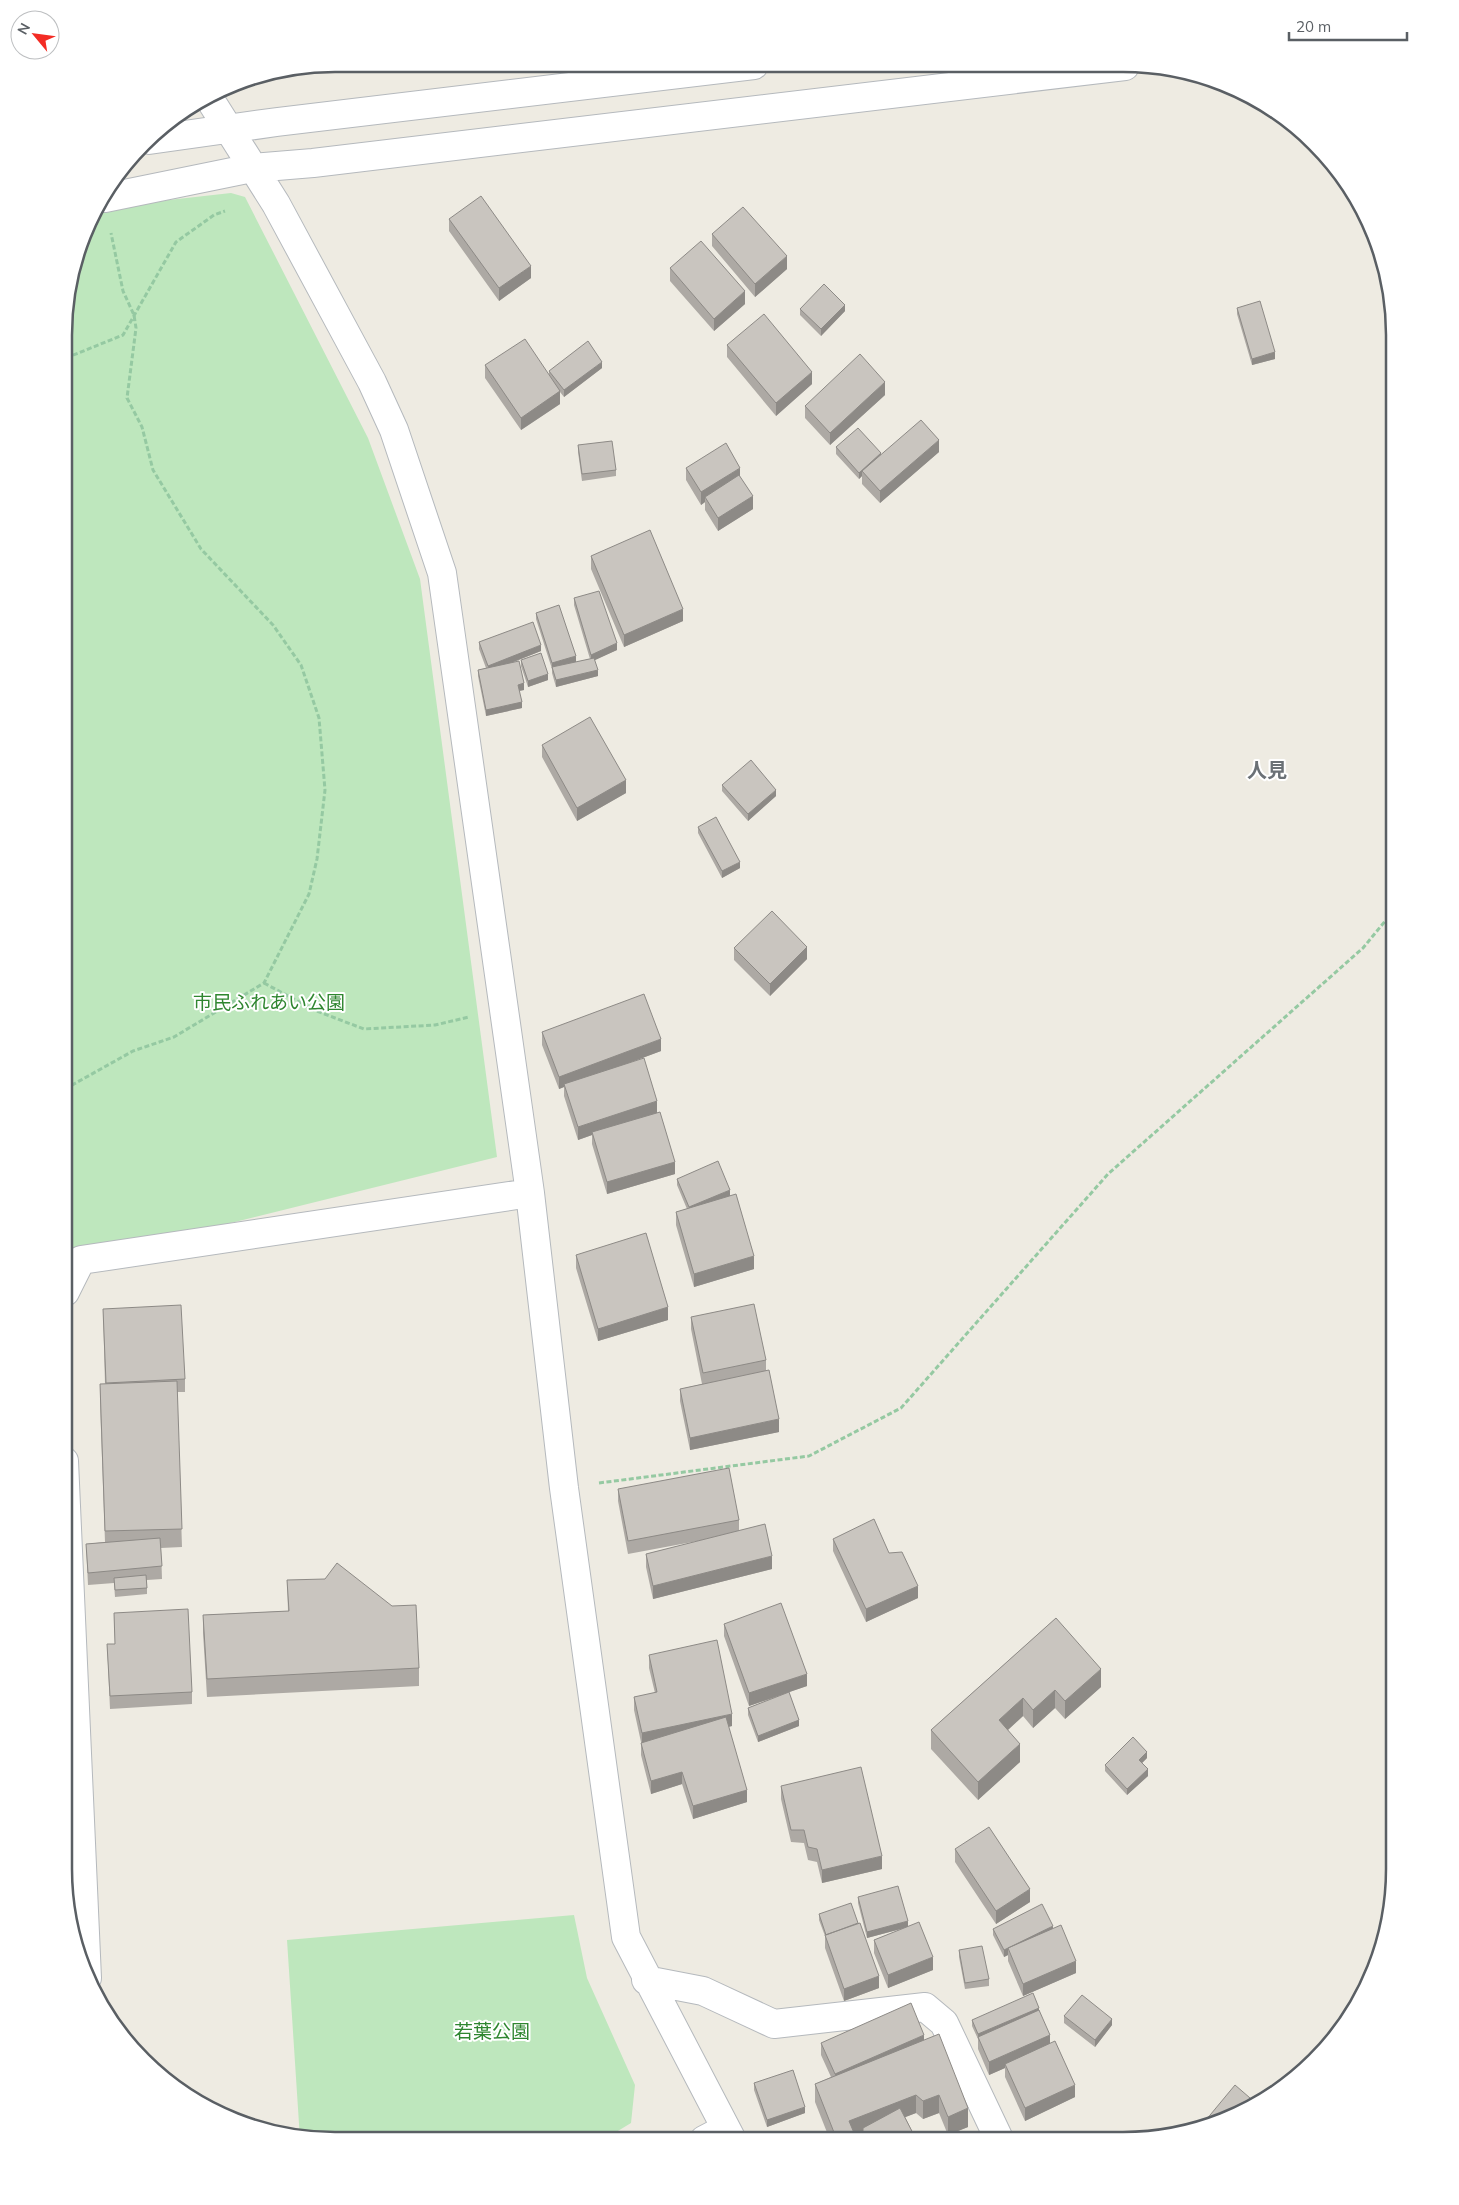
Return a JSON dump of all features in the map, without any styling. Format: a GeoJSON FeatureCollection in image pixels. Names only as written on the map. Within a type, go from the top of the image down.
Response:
{"type":"FeatureCollection","features":[{"type":"Feature","properties":{"kind":"street"},"geometry":{"type":"LineString","coordinates":[[162,138],[277,122],[695,72]]}},
{"type":"Feature","properties":{"kind":"street"},"geometry":{"type":"LineString","coordinates":[[113,196],[252,168],[323,162],[1075,72]]}},
{"type":"Feature","properties":{"kind":"street"},"geometry":{"type":"LineString","coordinates":[[212,104],[276,204],[372,382],[394,430],[442,573],[530,1193],[564,1488],[626,1938],[719,2132]]}},
{"type":"Feature","properties":{"kind":"street"},"geometry":{"type":"LineString","coordinates":[[72,1278],[81,1260],[530,1193]]}},
{"type":"Feature","properties":{"kind":"street"},"geometry":{"type":"LineString","coordinates":[[72,1641],[86,1954]]}},
{"type":"Feature","properties":{"kind":"street"},"geometry":{"type":"LineString","coordinates":[[646,1980],[703,1991],[774,2024],[925,2007],[944,2023],[996,2132]]}},
{"type":"Feature","properties":{"kind":"path"},"geometry":{"type":"LineString","coordinates":[[72,356],[123,335],[176,242],[214,215],[229,209]]}},
{"type":"Feature","properties":{"kind":"path"},"geometry":{"type":"LineString","coordinates":[[72,1085],[133,1051],[174,1037],[264,983],[309,894],[325,790],[319,718],[301,665],[273,625],[201,549],[152,470],[142,427],[127,398],[136,328],[134,315],[123,291],[110,227]]}},
{"type":"Feature","properties":{"kind":"path"},"geometry":{"type":"LineString","coordinates":[[564,1488],[809,1456],[901,1408],[1108,1174],[1363,948],[1386,920]]}},
{"type":"Feature","properties":{"kind":"path"},"geometry":{"type":"LineString","coordinates":[[264,983],[314,1010],[364,1029],[435,1025],[504,1006]]}},
{"type":"Feature","properties":{"kind":"green space","name":"市民ふれあい公園"},"geometry":{"type":"Polygon","coordinates":[[[231,193],[245,197],[368,438],[420,579],[497,1157],[72,1262],[72,335],[81,267],[86,251],[106,207],[231,193]]]}},
{"type":"Feature","properties":{"kind":"green space","name":"若葉公園"},"geometry":{"type":"Polygon","coordinates":[[[574,1915],[587,1978],[635,2085],[631,2123],[616,2132],[318,2132],[299,2130],[287,1940],[574,1915]]]}},
{"type":"Feature","properties":{"kind":"building"},"geometry":{"type":"Polygon","coordinates":[[[481,196],[531,266],[499,288],[449,219],[481,196]]]}},
{"type":"Feature","properties":{"kind":"building"},"geometry":{"type":"Polygon","coordinates":[[[743,207],[787,256],[755,284],[712,234],[743,207]]]}},
{"type":"Feature","properties":{"kind":"building"},"geometry":{"type":"Polygon","coordinates":[[[701,241],[745,291],[714,319],[670,268],[701,241]]]}},
{"type":"Feature","properties":{"kind":"building"},"geometry":{"type":"Polygon","coordinates":[[[824,284],[845,305],[821,329],[800,309],[824,284]]]}},
{"type":"Feature","properties":{"kind":"building"},"geometry":{"type":"Polygon","coordinates":[[[1260,301],[1275,352],[1252,359],[1237,308],[1260,301]]]}},
{"type":"Feature","properties":{"kind":"building"},"geometry":{"type":"Polygon","coordinates":[[[764,314],[812,372],[776,403],[727,345],[764,314]]]}},
{"type":"Feature","properties":{"kind":"building"},"geometry":{"type":"Polygon","coordinates":[[[525,339],[560,391],[521,418],[485,365],[525,339]]]}},
{"type":"Feature","properties":{"kind":"building"},"geometry":{"type":"Polygon","coordinates":[[[588,341],[602,362],[564,390],[549,371],[588,341]]]}},
{"type":"Feature","properties":{"kind":"building"},"geometry":{"type":"Polygon","coordinates":[[[860,354],[885,382],[830,433],[805,406],[860,354]]]}},
{"type":"Feature","properties":{"kind":"building"},"geometry":{"type":"Polygon","coordinates":[[[921,420],[939,440],[880,491],[862,471],[921,420]]]}},
{"type":"Feature","properties":{"kind":"building"},"geometry":{"type":"Polygon","coordinates":[[[858,428],[881,453],[859,473],[836,447],[858,428]]]}},
{"type":"Feature","properties":{"kind":"building"},"geometry":{"type":"Polygon","coordinates":[[[612,441],[616,470],[582,474],[578,445],[612,441]]]}},
{"type":"Feature","properties":{"kind":"building"},"geometry":{"type":"Polygon","coordinates":[[[726,443],[740,468],[701,492],[686,468],[726,443]]]}},
{"type":"Feature","properties":{"kind":"building"},"geometry":{"type":"Polygon","coordinates":[[[739,475],[753,496],[718,518],[705,497],[739,475]]]}},
{"type":"Feature","properties":{"kind":"building"},"geometry":{"type":"Polygon","coordinates":[[[650,530],[683,609],[624,635],[591,556],[650,530]]]}},
{"type":"Feature","properties":{"kind":"building"},"geometry":{"type":"Polygon","coordinates":[[[599,591],[617,643],[591,655],[574,598],[599,591]]]}},
{"type":"Feature","properties":{"kind":"building"},"geometry":{"type":"Polygon","coordinates":[[[559,605],[576,656],[552,663],[536,613],[559,605]]]}},
{"type":"Feature","properties":{"kind":"building"},"geometry":{"type":"Polygon","coordinates":[[[533,622],[541,645],[488,666],[479,642],[533,622]]]}},
{"type":"Feature","properties":{"kind":"building"},"geometry":{"type":"Polygon","coordinates":[[[541,653],[548,674],[528,681],[521,660],[541,653]]]}},
{"type":"Feature","properties":{"kind":"building"},"geometry":{"type":"Polygon","coordinates":[[[594,658],[598,670],[556,680],[552,667],[594,658]]]}},
{"type":"Feature","properties":{"kind":"building"},"geometry":{"type":"Polygon","coordinates":[[[519,661],[524,683],[518,685],[522,702],[486,710],[478,670],[519,661]]]}},
{"type":"Feature","properties":{"kind":"building"},"geometry":{"type":"Polygon","coordinates":[[[590,717],[626,780],[577,808],[542,745],[590,717]]]}},
{"type":"Feature","properties":{"kind":"building"},"geometry":{"type":"Polygon","coordinates":[[[751,760],[776,790],[748,814],[722,785],[751,760]]]}},
{"type":"Feature","properties":{"kind":"building"},"geometry":{"type":"Polygon","coordinates":[[[716,817],[740,862],[722,871],[698,827],[716,817]]]}},
{"type":"Feature","properties":{"kind":"building"},"geometry":{"type":"Polygon","coordinates":[[[772,911],[807,947],[770,984],[734,948],[772,911]]]}},
{"type":"Feature","properties":{"kind":"building"},"geometry":{"type":"Polygon","coordinates":[[[644,994],[661,1039],[559,1077],[542,1032],[644,994]]]}},
{"type":"Feature","properties":{"kind":"building"},"geometry":{"type":"Polygon","coordinates":[[[644,1058],[657,1101],[578,1127],[564,1084],[644,1058]]]}},
{"type":"Feature","properties":{"kind":"building"},"geometry":{"type":"Polygon","coordinates":[[[660,1112],[675,1162],[607,1182],[592,1132],[660,1112]]]}},
{"type":"Feature","properties":{"kind":"building"},"geometry":{"type":"Polygon","coordinates":[[[718,1161],[730,1190],[689,1207],[677,1179],[718,1161]]]}},
{"type":"Feature","properties":{"kind":"building"},"geometry":{"type":"Polygon","coordinates":[[[736,1194],[754,1256],[694,1274],[676,1212],[736,1194]]]}},
{"type":"Feature","properties":{"kind":"building"},"geometry":{"type":"Polygon","coordinates":[[[646,1233],[668,1307],[598,1329],[576,1255],[646,1233]]]}},
{"type":"Feature","properties":{"kind":"building"},"geometry":{"type":"Polygon","coordinates":[[[754,1304],[766,1360],[703,1373],[691,1317],[754,1304]]]}},
{"type":"Feature","properties":{"kind":"building"},"geometry":{"type":"Polygon","coordinates":[[[181,1305],[185,1379],[106,1383],[103,1309],[181,1305]]]}},
{"type":"Feature","properties":{"kind":"building"},"geometry":{"type":"Polygon","coordinates":[[[769,1370],[779,1419],[690,1438],[680,1389],[769,1370]]]}},
{"type":"Feature","properties":{"kind":"building"},"geometry":{"type":"Polygon","coordinates":[[[177,1381],[182,1529],[105,1531],[100,1384],[177,1381]]]}},
{"type":"Feature","properties":{"kind":"building"},"geometry":{"type":"Polygon","coordinates":[[[729,1468],[739,1520],[628,1541],[618,1489],[729,1468]]]}},
{"type":"Feature","properties":{"kind":"building"},"geometry":{"type":"Polygon","coordinates":[[[874,1519],[889,1553],[902,1552],[918,1586],[866,1609],[833,1539],[874,1519]]]}},
{"type":"Feature","properties":{"kind":"building"},"geometry":{"type":"Polygon","coordinates":[[[765,1524],[772,1556],[653,1586],[646,1554],[765,1524]]]}},
{"type":"Feature","properties":{"kind":"building"},"geometry":{"type":"Polygon","coordinates":[[[160,1538],[162,1566],[88,1573],[86,1544],[160,1538]]]}},
{"type":"Feature","properties":{"kind":"building"},"geometry":{"type":"Polygon","coordinates":[[[337,1563],[392,1606],[416,1605],[419,1668],[207,1679],[203,1615],[289,1611],[287,1580],[325,1579],[337,1563]]]}},
{"type":"Feature","properties":{"kind":"building"},"geometry":{"type":"Polygon","coordinates":[[[146,1575],[147,1588],[115,1590],[114,1578],[146,1575]]]}},
{"type":"Feature","properties":{"kind":"building"},"geometry":{"type":"Polygon","coordinates":[[[781,1603],[807,1674],[749,1693],[724,1624],[781,1603]]]}},
{"type":"Feature","properties":{"kind":"building"},"geometry":{"type":"Polygon","coordinates":[[[188,1609],[192,1692],[110,1696],[107,1644],[115,1644],[114,1613],[188,1609]]]}},
{"type":"Feature","properties":{"kind":"building"},"geometry":{"type":"Polygon","coordinates":[[[1056,1618],[1101,1669],[1065,1701],[1055,1690],[1033,1710],[1023,1698],[999,1720],[1020,1744],[978,1782],[931,1730],[1056,1618]]]}},
{"type":"Feature","properties":{"kind":"building"},"geometry":{"type":"Polygon","coordinates":[[[717,1640],[732,1714],[642,1733],[634,1697],[657,1692],[649,1655],[717,1640]]]}},
{"type":"Feature","properties":{"kind":"building"},"geometry":{"type":"Polygon","coordinates":[[[789,1692],[799,1720],[758,1736],[748,1708],[789,1692]]]}},
{"type":"Feature","properties":{"kind":"building"},"geometry":{"type":"Polygon","coordinates":[[[726,1717],[747,1790],[693,1806],[682,1772],[651,1781],[641,1743],[726,1717]]]}},
{"type":"Feature","properties":{"kind":"building"},"geometry":{"type":"Polygon","coordinates":[[[1133,1737],[1147,1752],[1139,1760],[1148,1769],[1127,1789],[1105,1765],[1133,1737]]]}},
{"type":"Feature","properties":{"kind":"building"},"geometry":{"type":"Polygon","coordinates":[[[861,1767],[882,1856],[822,1870],[817,1849],[808,1847],[804,1830],[791,1830],[781,1786],[861,1767]]]}},
{"type":"Feature","properties":{"kind":"building"},"geometry":{"type":"Polygon","coordinates":[[[989,1827],[1030,1889],[996,1911],[955,1849],[989,1827]]]}},
{"type":"Feature","properties":{"kind":"building"},"geometry":{"type":"Polygon","coordinates":[[[898,1886],[908,1921],[867,1932],[858,1897],[898,1886]]]}},
{"type":"Feature","properties":{"kind":"building"},"geometry":{"type":"Polygon","coordinates":[[[851,1903],[858,1923],[826,1935],[819,1914],[851,1903]]]}},
{"type":"Feature","properties":{"kind":"building"},"geometry":{"type":"Polygon","coordinates":[[[1042,1904],[1053,1926],[1004,1950],[993,1929],[1042,1904]]]}},
{"type":"Feature","properties":{"kind":"building"},"geometry":{"type":"Polygon","coordinates":[[[919,1922],[933,1957],[888,1975],[874,1940],[919,1922]]]}},
{"type":"Feature","properties":{"kind":"building"},"geometry":{"type":"Polygon","coordinates":[[[860,1923],[879,1976],[844,1989],[825,1935],[860,1923]]]}},
{"type":"Feature","properties":{"kind":"building"},"geometry":{"type":"Polygon","coordinates":[[[1061,1925],[1076,1961],[1023,1984],[1008,1948],[1061,1925]]]}},
{"type":"Feature","properties":{"kind":"building"},"geometry":{"type":"Polygon","coordinates":[[[982,1946],[989,1979],[965,1983],[959,1950],[982,1946]]]}},
{"type":"Feature","properties":{"kind":"building"},"geometry":{"type":"Polygon","coordinates":[[[1033,1993],[1039,2008],[978,2034],[972,2020],[1033,1993]]]}},
{"type":"Feature","properties":{"kind":"building"},"geometry":{"type":"Polygon","coordinates":[[[1082,1995],[1112,2019],[1095,2040],[1064,2016],[1082,1995]]]}},
{"type":"Feature","properties":{"kind":"building"},"geometry":{"type":"Polygon","coordinates":[[[911,2003],[924,2035],[835,2074],[821,2043],[911,2003]]]}},
{"type":"Feature","properties":{"kind":"building"},"geometry":{"type":"Polygon","coordinates":[[[1039,2010],[1050,2035],[989,2062],[978,2037],[1039,2010]]]}},
{"type":"Feature","properties":{"kind":"building"},"geometry":{"type":"Polygon","coordinates":[[[939,2034],[968,2108],[948,2117],[939,2095],[923,2101],[916,2095],[849,2121],[854,2132],[834,2132],[815,2084],[939,2034]]]}},
{"type":"Feature","properties":{"kind":"building"},"geometry":{"type":"Polygon","coordinates":[[[1055,2041],[1075,2085],[1025,2108],[1005,2064],[1055,2041]]]}},
{"type":"Feature","properties":{"kind":"building"},"geometry":{"type":"Polygon","coordinates":[[[793,2070],[805,2107],[767,2120],[754,2083],[793,2070]]]}},
{"type":"Feature","properties":{"kind":"building"},"geometry":{"type":"Polygon","coordinates":[[[1235,2085],[1251,2099],[1240,2105],[1206,2120],[1235,2085]]]}},
{"type":"Feature","properties":{"kind":"building"},"geometry":{"type":"Polygon","coordinates":[[[900,2108],[912,2132],[863,2132],[863,2128],[900,2108]]]}},
{"type":"Feature","properties":{"kind":"district","name":"人見"},"geometry":{"type":"Point","coordinates":[1267,770]}}]}
